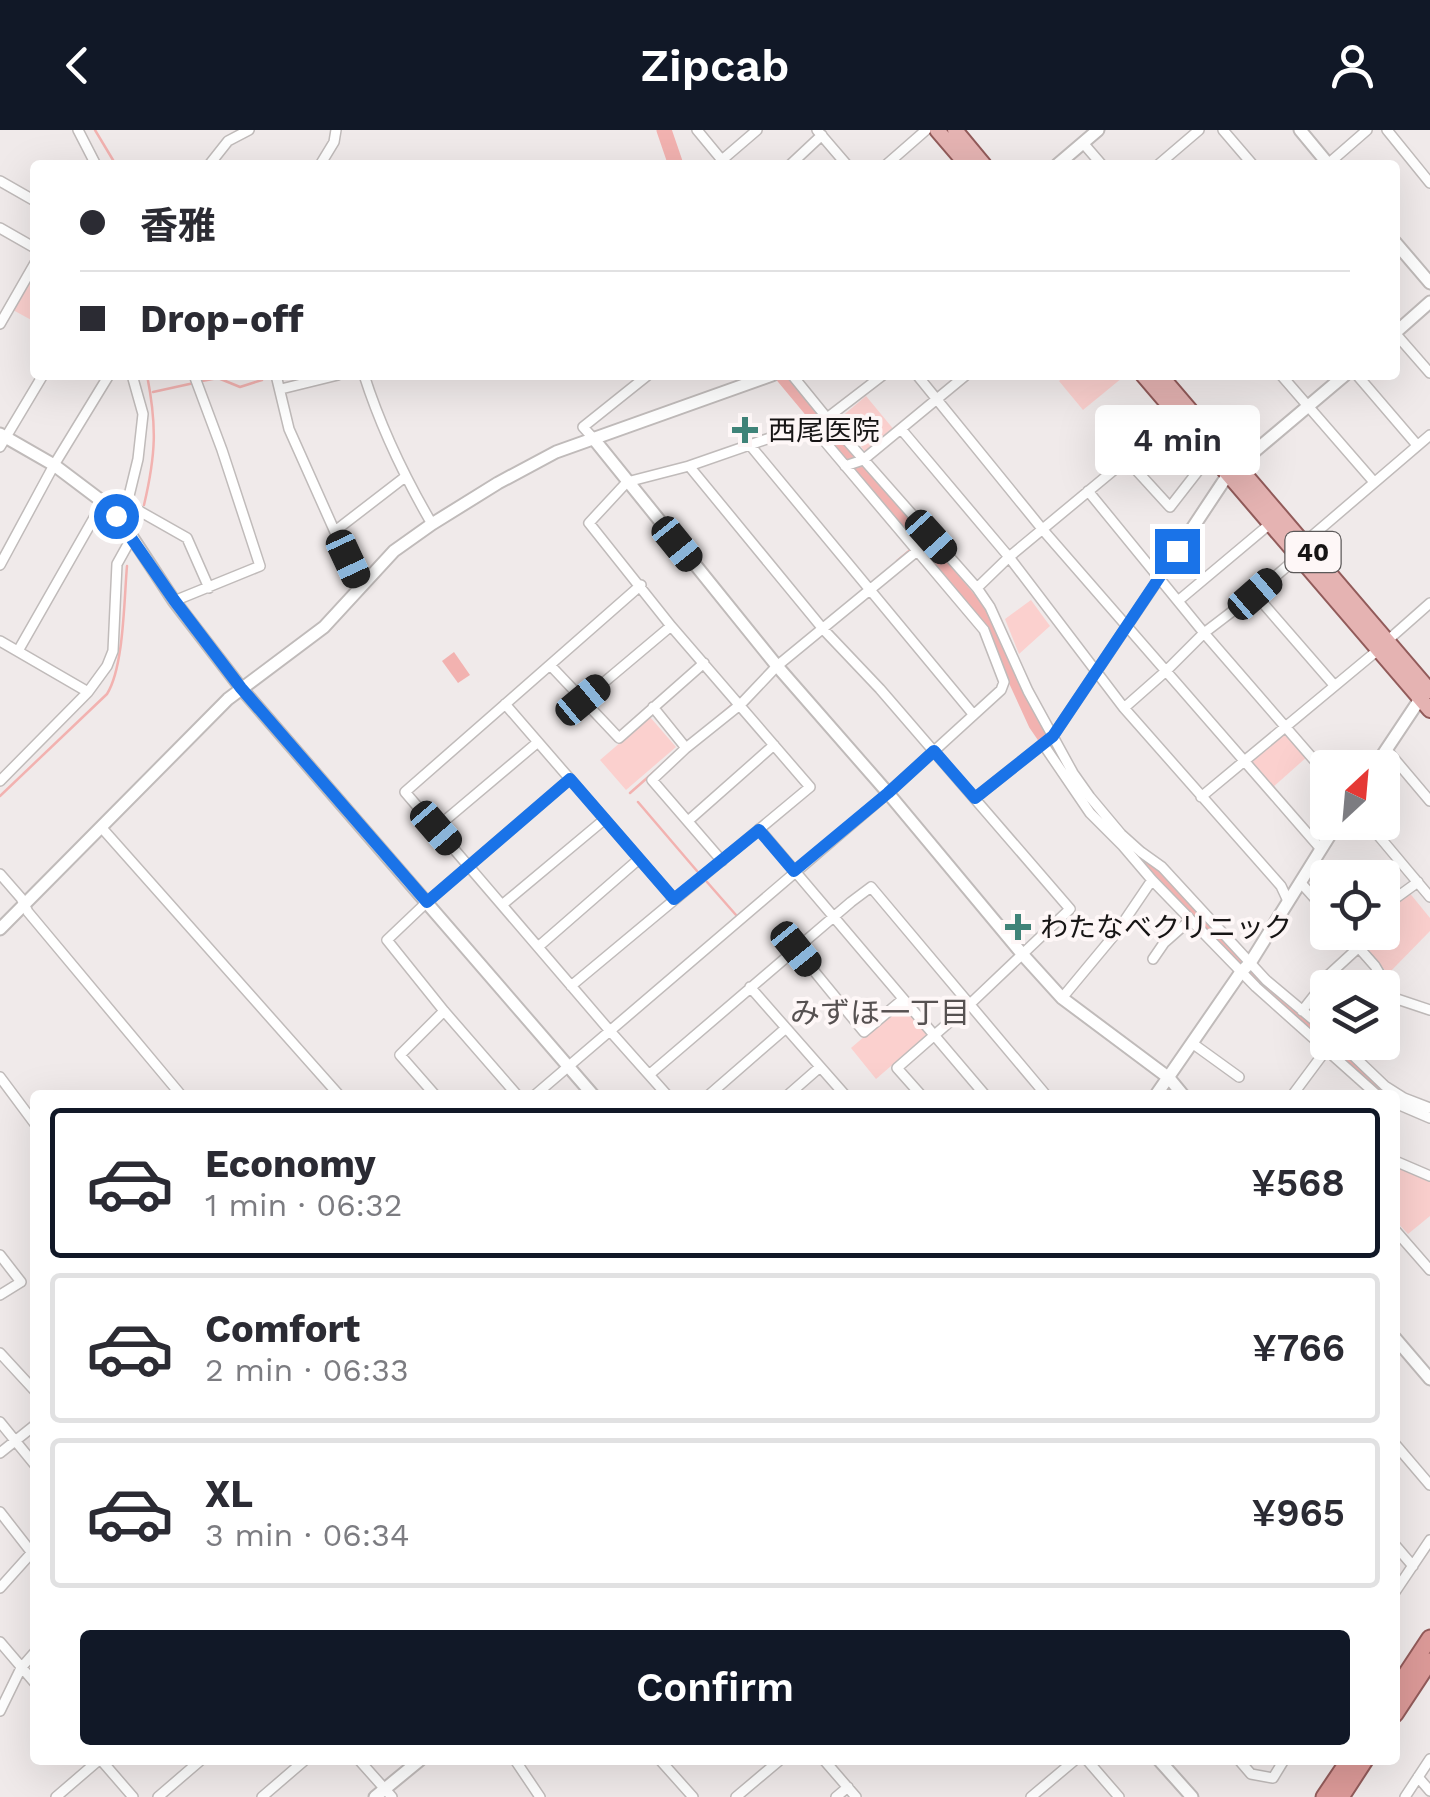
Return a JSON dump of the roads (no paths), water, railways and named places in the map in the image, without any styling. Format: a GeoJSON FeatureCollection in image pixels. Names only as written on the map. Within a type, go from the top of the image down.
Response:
{"type":"FeatureCollection","features":[{"type":"Feature","properties":{"kind":"highway"},"geometry":{"type":"LineString","coordinates":[[1400,1683],[1430,1638]]}},
{"type":"Feature","properties":{"kind":"highway"},"geometry":{"type":"LineString","coordinates":[[1400,1706],[1430,1661]]}},
{"type":"Feature","properties":{"kind":"highway"},"geometry":{"type":"LineString","coordinates":[[1324,1797],[1346,1765]]}},
{"type":"Feature","properties":{"kind":"highway"},"geometry":{"type":"LineString","coordinates":[[1341,1797],[1362,1765]]}},
{"type":"Feature","properties":{"kind":"main road"},"geometry":{"type":"LineString","coordinates":[[937,130],[963,160]]}},
{"type":"Feature","properties":{"kind":"main road"},"geometry":{"type":"LineString","coordinates":[[954,130],[980,160]]}},
{"type":"Feature","properties":{"kind":"main road","name":"40"},"geometry":{"type":"LineString","coordinates":[[1148,380],[1212,453],[1234,469],[1382,645],[1426,691]]}},
{"type":"Feature","properties":{"kind":"main road","name":"40"},"geometry":{"type":"LineString","coordinates":[[1170,380],[1271,523],[1302,549]]}},
{"type":"Feature","properties":{"kind":"street"},"geometry":{"type":"LineString","coordinates":[[78,130],[93,160]]}},
{"type":"Feature","properties":{"kind":"street"},"geometry":{"type":"LineString","coordinates":[[213,160],[228,141],[249,130]]}},
{"type":"Feature","properties":{"kind":"street"},"geometry":{"type":"LineString","coordinates":[[323,160],[336,130]]}},
{"type":"Feature","properties":{"kind":"street"},"geometry":{"type":"LineString","coordinates":[[697,130],[722,160]]}},
{"type":"Feature","properties":{"kind":"street"},"geometry":{"type":"LineString","coordinates":[[727,160],[758,130]]}},
{"type":"Feature","properties":{"kind":"street"},"geometry":{"type":"LineString","coordinates":[[895,160],[926,130]]}},
{"type":"Feature","properties":{"kind":"street"},"geometry":{"type":"LineString","coordinates":[[1063,160],[1098,130]]}},
{"type":"Feature","properties":{"kind":"street"},"geometry":{"type":"LineString","coordinates":[[1164,160],[1200,130]]}},
{"type":"Feature","properties":{"kind":"street"},"geometry":{"type":"LineString","coordinates":[[1223,130],[1249,160]]}},
{"type":"Feature","properties":{"kind":"street"},"geometry":{"type":"LineString","coordinates":[[1300,130],[1326,160]]}},
{"type":"Feature","properties":{"kind":"street"},"geometry":{"type":"LineString","coordinates":[[1333,160],[1367,130]]}},
{"type":"Feature","properties":{"kind":"street"},"geometry":{"type":"LineString","coordinates":[[1388,130],[1430,182]]}},
{"type":"Feature","properties":{"kind":"street"},"geometry":{"type":"LineString","coordinates":[[795,160],[820,133],[844,160]]}},
{"type":"Feature","properties":{"kind":"street"},"geometry":{"type":"LineString","coordinates":[[1083,143],[1098,160]]}},
{"type":"Feature","properties":{"kind":"street"},"geometry":{"type":"LineString","coordinates":[[1169,155],[1174,160]]}},
{"type":"Feature","properties":{"kind":"street"},"geometry":{"type":"LineString","coordinates":[[0,181],[30,199]]}},
{"type":"Feature","properties":{"kind":"street"},"geometry":{"type":"LineString","coordinates":[[0,228],[30,245]]}},
{"type":"Feature","properties":{"kind":"street"},"geometry":{"type":"LineString","coordinates":[[1400,248],[1430,283]]}},
{"type":"Feature","properties":{"kind":"street"},"geometry":{"type":"LineString","coordinates":[[0,324],[30,272]]}},
{"type":"Feature","properties":{"kind":"street"},"geometry":{"type":"LineString","coordinates":[[1400,329],[1430,302]]}},
{"type":"Feature","properties":{"kind":"street"},"geometry":{"type":"LineString","coordinates":[[1400,339],[1430,374]]}},
{"type":"Feature","properties":{"kind":"street"},"geometry":{"type":"LineString","coordinates":[[40,380],[2,440],[54,464],[116,516],[241,688],[589,1090]]}},
{"type":"Feature","properties":{"kind":"street"},"geometry":{"type":"LineString","coordinates":[[0,564],[105,380]]}},
{"type":"Feature","properties":{"kind":"street"},"geometry":{"type":"LineString","coordinates":[[116,516],[126,504],[136,470],[143,414],[133,380]]}},
{"type":"Feature","properties":{"kind":"street"},"geometry":{"type":"LineString","coordinates":[[174,600],[260,566],[196,380]]}},
{"type":"Feature","properties":{"kind":"street"},"geometry":{"type":"LineString","coordinates":[[278,380],[289,429],[360,588]]}},
{"type":"Feature","properties":{"kind":"street"},"geometry":{"type":"LineString","coordinates":[[281,390],[300,380]]}},
{"type":"Feature","properties":{"kind":"street"},"geometry":{"type":"LineString","coordinates":[[366,380],[405,476],[432,524]]}},
{"type":"Feature","properties":{"kind":"street"},"geometry":{"type":"LineString","coordinates":[[642,380],[583,427],[778,666],[1023,955],[1062,998],[1169,1078],[1179,1090]]}},
{"type":"Feature","properties":{"kind":"street"},"geometry":{"type":"LineString","coordinates":[[0,929],[241,688],[324,626],[394,551],[498,482],[556,452],[758,380]]}},
{"type":"Feature","properties":{"kind":"street"},"geometry":{"type":"LineString","coordinates":[[796,380],[990,607],[1028,691],[1073,773],[1121,834],[1162,867],[1245,968],[1310,1017]]}},
{"type":"Feature","properties":{"kind":"street"},"geometry":{"type":"LineString","coordinates":[[827,418],[876,380]]}},
{"type":"Feature","properties":{"kind":"street"},"geometry":{"type":"LineString","coordinates":[[921,380],[1043,530],[1321,849]]}},
{"type":"Feature","properties":{"kind":"street"},"geometry":{"type":"LineString","coordinates":[[845,466],[863,460],[960,380]]}},
{"type":"Feature","properties":{"kind":"street"},"geometry":{"type":"LineString","coordinates":[[1285,380],[1374,482]]}},
{"type":"Feature","properties":{"kind":"street"},"geometry":{"type":"LineString","coordinates":[[975,798],[1053,736],[1234,469],[1339,380]]}},
{"type":"Feature","properties":{"kind":"street"},"geometry":{"type":"LineString","coordinates":[[1360,380],[1417,445]]}},
{"type":"Feature","properties":{"kind":"street"},"geometry":{"type":"LineString","coordinates":[[976,588],[1178,416]]}},
{"type":"Feature","properties":{"kind":"street"},"geometry":{"type":"LineString","coordinates":[[541,1090],[888,793],[1001,690],[1004,682],[984,630],[810,424],[689,466],[627,482],[589,523],[810,787],[571,986]]}},
{"type":"Feature","properties":{"kind":"street"},"geometry":{"type":"LineString","coordinates":[[901,429],[1009,557],[1124,708],[1280,886],[1288,901]]}},
{"type":"Feature","properties":{"kind":"street"},"geometry":{"type":"LineString","coordinates":[[1124,708],[1430,434]]}},
{"type":"Feature","properties":{"kind":"street"},"geometry":{"type":"LineString","coordinates":[[749,444],[973,714]]}},
{"type":"Feature","properties":{"kind":"street"},"geometry":{"type":"LineString","coordinates":[[1127,460],[1170,507],[1212,453]]}},
{"type":"Feature","properties":{"kind":"street"},"geometry":{"type":"LineString","coordinates":[[689,466],[823,629],[880,689],[1070,909],[896,1068],[916,1090]]}},
{"type":"Feature","properties":{"kind":"street"},"geometry":{"type":"LineString","coordinates":[[335,531],[405,476]]}},
{"type":"Feature","properties":{"kind":"street"},"geometry":{"type":"LineString","coordinates":[[1088,492],[1310,755]]}},
{"type":"Feature","properties":{"kind":"street"},"geometry":{"type":"LineString","coordinates":[[18,651],[103,502]]}},
{"type":"Feature","properties":{"kind":"street"},"geometry":{"type":"LineString","coordinates":[[126,504],[187,538],[209,588]]}},
{"type":"Feature","properties":{"kind":"street"},"geometry":{"type":"LineString","coordinates":[[1178,601],[1271,523]]}},
{"type":"Feature","properties":{"kind":"street"},"geometry":{"type":"LineString","coordinates":[[0,781],[88,692],[107,666],[113,651],[117,564],[132,537]]}},
{"type":"Feature","properties":{"kind":"street"},"geometry":{"type":"LineString","coordinates":[[722,861],[652,780],[741,704],[778,666],[917,551]]}},
{"type":"Feature","properties":{"kind":"street"},"geometry":{"type":"LineString","coordinates":[[641,585],[405,792],[663,1090]]}},
{"type":"Feature","properties":{"kind":"street"},"geometry":{"type":"LineString","coordinates":[[1255,594],[1334,685]]}},
{"type":"Feature","properties":{"kind":"street"},"geometry":{"type":"LineString","coordinates":[[1201,797],[1430,603]]}},
{"type":"Feature","properties":{"kind":"street"},"geometry":{"type":"LineString","coordinates":[[583,700],[672,626]]}},
{"type":"Feature","properties":{"kind":"street"},"geometry":{"type":"LineString","coordinates":[[0,640],[88,692]]}},
{"type":"Feature","properties":{"kind":"street"},"geometry":{"type":"LineString","coordinates":[[550,664],[619,738],[704,663]]}},
{"type":"Feature","properties":{"kind":"street"},"geometry":{"type":"LineString","coordinates":[[1426,691],[1386,749],[1430,801]]}},
{"type":"Feature","properties":{"kind":"street"},"geometry":{"type":"LineString","coordinates":[[505,704],[674,899]]}},
{"type":"Feature","properties":{"kind":"street"},"geometry":{"type":"LineString","coordinates":[[653,707],[686,748]]}},
{"type":"Feature","properties":{"kind":"street"},"geometry":{"type":"LineString","coordinates":[[436,828],[538,742]]}},
{"type":"Feature","properties":{"kind":"street"},"geometry":{"type":"LineString","coordinates":[[1043,744],[1090,813],[1190,920],[1245,968],[1310,1034]]}},
{"type":"Feature","properties":{"kind":"street"},"geometry":{"type":"LineString","coordinates":[[688,821],[774,745]]}},
{"type":"Feature","properties":{"kind":"street"},"geometry":{"type":"LineString","coordinates":[[513,1090],[387,940],[570,779]]}},
{"type":"Feature","properties":{"kind":"street"},"geometry":{"type":"LineString","coordinates":[[502,905],[605,819]]}},
{"type":"Feature","properties":{"kind":"street"},"geometry":{"type":"LineString","coordinates":[[101,827],[335,1090]]}},
{"type":"Feature","properties":{"kind":"street"},"geometry":{"type":"LineString","coordinates":[[759,830],[981,1090]]}},
{"type":"Feature","properties":{"kind":"street"},"geometry":{"type":"LineString","coordinates":[[1160,1090],[1245,968],[1327,840]]}},
{"type":"Feature","properties":{"kind":"street"},"geometry":{"type":"LineString","coordinates":[[1382,840],[1430,897]]}},
{"type":"Feature","properties":{"kind":"street"},"geometry":{"type":"LineString","coordinates":[[538,947],[640,859]]}},
{"type":"Feature","properties":{"kind":"street"},"geometry":{"type":"LineString","coordinates":[[0,874],[177,1090]]}},
{"type":"Feature","properties":{"kind":"street"},"geometry":{"type":"LineString","coordinates":[[1062,998],[1116,933],[1152,880]]}},
{"type":"Feature","properties":{"kind":"street"},"geometry":{"type":"LineString","coordinates":[[1300,882],[1310,893]]}},
{"type":"Feature","properties":{"kind":"street"},"geometry":{"type":"LineString","coordinates":[[1400,895],[1418,882]]}},
{"type":"Feature","properties":{"kind":"street"},"geometry":{"type":"LineString","coordinates":[[650,1074],[871,887],[1042,1090]]}},
{"type":"Feature","properties":{"kind":"street"},"geometry":{"type":"LineString","coordinates":[[1154,958],[1164,943],[1190,920]]}},
{"type":"Feature","properties":{"kind":"street"},"geometry":{"type":"LineString","coordinates":[[796,949],[864,1032],[902,1000]]}},
{"type":"Feature","properties":{"kind":"street"},"geometry":{"type":"LineString","coordinates":[[1334,970],[1356,950]]}},
{"type":"Feature","properties":{"kind":"street"},"geometry":{"type":"LineString","coordinates":[[1360,950],[1377,970]]}},
{"type":"Feature","properties":{"kind":"street"},"geometry":{"type":"LineString","coordinates":[[750,987],[841,1090]]}},
{"type":"Feature","properties":{"kind":"street"},"geometry":{"type":"LineString","coordinates":[[1302,1010],[1310,1000]]}},
{"type":"Feature","properties":{"kind":"street"},"geometry":{"type":"LineString","coordinates":[[1400,1000],[1430,1010]]}},
{"type":"Feature","properties":{"kind":"street"},"geometry":{"type":"LineString","coordinates":[[431,1090],[400,1054],[444,1012]]}},
{"type":"Feature","properties":{"kind":"street"},"geometry":{"type":"LineString","coordinates":[[714,1090],[786,1028]]}},
{"type":"Feature","properties":{"kind":"street"},"geometry":{"type":"LineString","coordinates":[[1192,1043],[1239,1077]]}},
{"type":"Feature","properties":{"kind":"street"},"geometry":{"type":"LineString","coordinates":[[1296,1090],[1319,1060]]}},
{"type":"Feature","properties":{"kind":"street"},"geometry":{"type":"LineString","coordinates":[[1337,1060],[1371,1090]]}},
{"type":"Feature","properties":{"kind":"street"},"geometry":{"type":"LineString","coordinates":[[1342,1064],[1345,1060]]}},
{"type":"Feature","properties":{"kind":"street"},"geometry":{"type":"LineString","coordinates":[[1359,1060],[1391,1090]]}},
{"type":"Feature","properties":{"kind":"street"},"geometry":{"type":"LineString","coordinates":[[794,1090],[820,1067]]}},
{"type":"Feature","properties":{"kind":"street"},"geometry":{"type":"LineString","coordinates":[[0,1077],[30,1117]]}},
{"type":"Feature","properties":{"kind":"street"},"geometry":{"type":"LineString","coordinates":[[1400,1095],[1430,1108]]}},
{"type":"Feature","properties":{"kind":"street"},"geometry":{"type":"LineString","coordinates":[[1400,1105],[1430,1118]]}},
{"type":"Feature","properties":{"kind":"street"},"geometry":{"type":"LineString","coordinates":[[1400,1162],[1430,1176]]}},
{"type":"Feature","properties":{"kind":"street"},"geometry":{"type":"LineString","coordinates":[[1400,1236],[1430,1270]]}},
{"type":"Feature","properties":{"kind":"street"},"geometry":{"type":"LineString","coordinates":[[0,1254],[21,1282],[0,1295]]}},
{"type":"Feature","properties":{"kind":"street"},"geometry":{"type":"LineString","coordinates":[[1400,1344],[1430,1379]]}},
{"type":"Feature","properties":{"kind":"street"},"geometry":{"type":"LineString","coordinates":[[0,1353],[30,1386]]}},
{"type":"Feature","properties":{"kind":"street"},"geometry":{"type":"LineString","coordinates":[[0,1422],[30,1459]]}},
{"type":"Feature","properties":{"kind":"street"},"geometry":{"type":"LineString","coordinates":[[0,1453],[30,1429]]}},
{"type":"Feature","properties":{"kind":"street"},"geometry":{"type":"LineString","coordinates":[[1400,1450],[1430,1485]]}},
{"type":"Feature","properties":{"kind":"street"},"geometry":{"type":"LineString","coordinates":[[0,1512],[30,1547]]}},
{"type":"Feature","properties":{"kind":"street"},"geometry":{"type":"LineString","coordinates":[[1400,1585],[1430,1540]]}},
{"type":"Feature","properties":{"kind":"street"},"geometry":{"type":"LineString","coordinates":[[1400,1552],[1413,1566]]}},
{"type":"Feature","properties":{"kind":"street"},"geometry":{"type":"LineString","coordinates":[[0,1588],[30,1554]]}},
{"type":"Feature","properties":{"kind":"street"},"geometry":{"type":"LineString","coordinates":[[0,1642],[30,1678]]}},
{"type":"Feature","properties":{"kind":"street"},"geometry":{"type":"LineString","coordinates":[[0,1710],[30,1658]]}},
{"type":"Feature","properties":{"kind":"street"},"geometry":{"type":"LineString","coordinates":[[1406,1797],[1430,1759]]}},
{"type":"Feature","properties":{"kind":"street"},"geometry":{"type":"LineString","coordinates":[[56,1797],[94,1765]]}},
{"type":"Feature","properties":{"kind":"street"},"geometry":{"type":"LineString","coordinates":[[105,1765],[134,1797]]}},
{"type":"Feature","properties":{"kind":"street"},"geometry":{"type":"LineString","coordinates":[[158,1797],[195,1765]]}},
{"type":"Feature","properties":{"kind":"street"},"geometry":{"type":"LineString","coordinates":[[262,1797],[299,1765]]}},
{"type":"Feature","properties":{"kind":"street"},"geometry":{"type":"LineString","coordinates":[[362,1765],[384,1794],[415,1765]]}},
{"type":"Feature","properties":{"kind":"street"},"geometry":{"type":"LineString","coordinates":[[518,1765],[540,1797]]}},
{"type":"Feature","properties":{"kind":"street"},"geometry":{"type":"LineString","coordinates":[[664,1765],[693,1797]]}},
{"type":"Feature","properties":{"kind":"street"},"geometry":{"type":"LineString","coordinates":[[736,1797],[774,1765]]}},
{"type":"Feature","properties":{"kind":"street"},"geometry":{"type":"LineString","coordinates":[[828,1765],[856,1797]]}},
{"type":"Feature","properties":{"kind":"street"},"geometry":{"type":"LineString","coordinates":[[1031,1797],[1068,1765]]}},
{"type":"Feature","properties":{"kind":"street"},"geometry":{"type":"LineString","coordinates":[[1092,1765],[1117,1796]]}},
{"type":"Feature","properties":{"kind":"street"},"geometry":{"type":"LineString","coordinates":[[1163,1765],[1192,1797]]}},
{"type":"Feature","properties":{"kind":"street"},"geometry":{"type":"LineString","coordinates":[[1243,1765],[1251,1774],[1273,1778],[1281,1765]]}},
{"type":"Feature","properties":{"kind":"street"},"geometry":{"type":"LineString","coordinates":[[1418,1777],[1430,1791]]}},
{"type":"Feature","properties":{"kind":"street"},"geometry":{"type":"LineString","coordinates":[[836,1797],[848,1787]]}},
{"type":"Feature","properties":{"kind":"waterway"},"geometry":{"type":"LineString","coordinates":[[95,130],[113,160]]}},
{"type":"Feature","properties":{"kind":"waterway"},"geometry":{"type":"LineString","coordinates":[[664,130],[674,160]]}},
{"type":"Feature","properties":{"kind":"waterway"},"geometry":{"type":"LineString","coordinates":[[144,505],[154,440],[148,380]]}},
{"type":"Feature","properties":{"kind":"waterway"},"geometry":{"type":"LineString","coordinates":[[202,381],[207,380]]}},
{"type":"Feature","properties":{"kind":"waterway"},"geometry":{"type":"LineString","coordinates":[[223,380],[240,387],[262,380]]}},
{"type":"Feature","properties":{"kind":"waterway"},"geometry":{"type":"LineString","coordinates":[[786,380],[991,626],[1036,724],[1077,784]]}},
{"type":"Feature","properties":{"kind":"waterway"},"geometry":{"type":"LineString","coordinates":[[153,392],[194,383]]}},
{"type":"Feature","properties":{"kind":"waterway"},"geometry":{"type":"LineString","coordinates":[[897,561],[909,551]]}},
{"type":"Feature","properties":{"kind":"waterway"},"geometry":{"type":"LineString","coordinates":[[0,796],[107,694],[120,650],[127,566]]}},
{"type":"Feature","properties":{"kind":"waterway"},"geometry":{"type":"LineString","coordinates":[[718,717],[732,705]]}},
{"type":"Feature","properties":{"kind":"waterway"},"geometry":{"type":"LineString","coordinates":[[630,793],[655,771]]}},
{"type":"Feature","properties":{"kind":"waterway"},"geometry":{"type":"LineString","coordinates":[[638,802],[697,871]]}},
{"type":"Feature","properties":{"kind":"waterway"},"geometry":{"type":"LineString","coordinates":[[1127,843],[1257,982],[1310,1025]]}},
{"type":"Feature","properties":{"kind":"waterway"},"geometry":{"type":"LineString","coordinates":[[707,882],[736,915]]}},
{"type":"Feature","properties":{"kind":"waterway"},"geometry":{"type":"LineString","coordinates":[[1350,1060],[1384,1090]]}},
{"type":"Feature","properties":{"kind":"place","name":"西尾医院"},"geometry":{"type":"Point","coordinates":[745,430]}},
{"type":"Feature","properties":{"kind":"place","name":"わたなべクリニック"},"geometry":{"type":"Point","coordinates":[1018,927]}},
{"type":"Feature","properties":{"kind":"district","name":"みずほ一丁目"},"geometry":{"type":"Point","coordinates":[880,1012]}}]}
